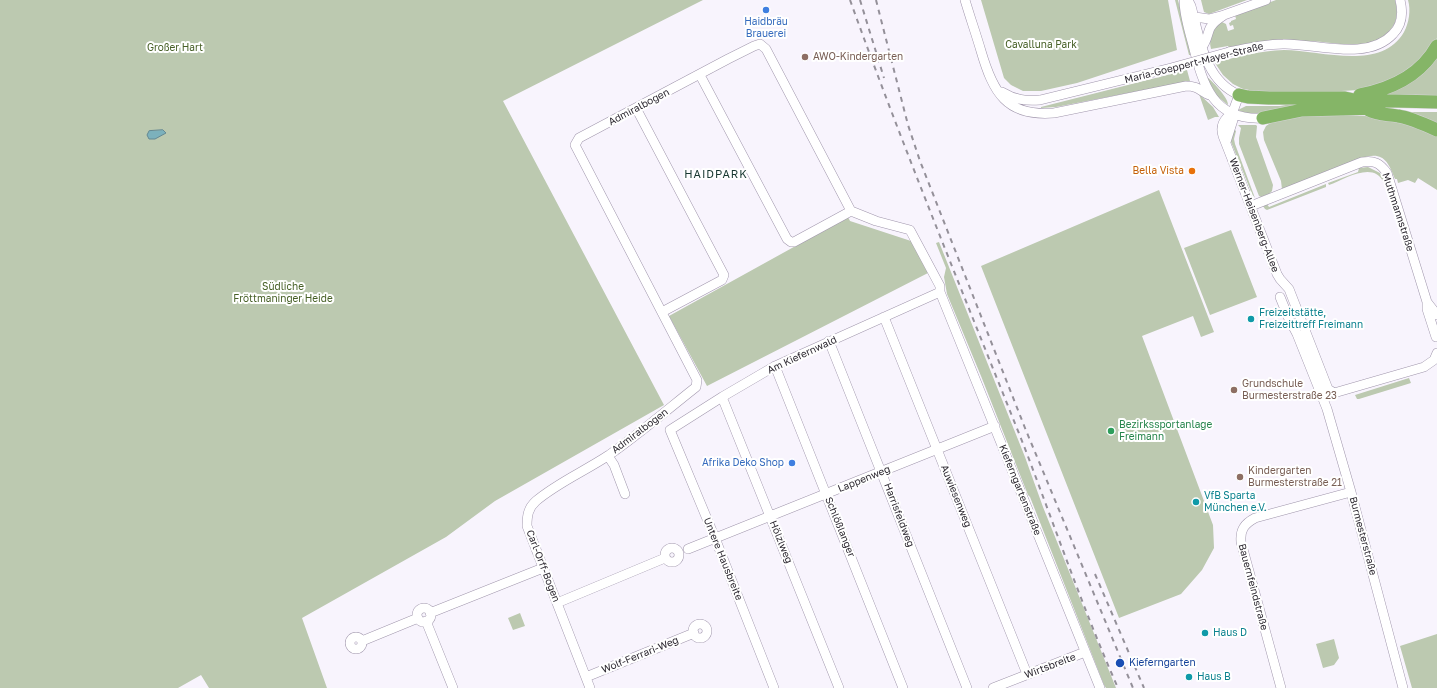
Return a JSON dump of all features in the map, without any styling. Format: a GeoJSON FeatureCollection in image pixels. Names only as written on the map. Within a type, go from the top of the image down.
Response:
{"type":"FeatureCollection","features":[{"type":"Feature","properties":{"kind":"highway"},"geometry":{"type":"LineString","coordinates":[[1239,95],[1276,99],[1344,98],[1371,93],[1398,83],[1419,69],[1437,46]]}},
{"type":"Feature","properties":{"kind":"highway"},"geometry":{"type":"LineString","coordinates":[[1344,98],[1354,100],[1437,102]]}},
{"type":"Feature","properties":{"kind":"highway"},"geometry":{"type":"LineString","coordinates":[[1262,118],[1302,110],[1437,107]]}},
{"type":"Feature","properties":{"kind":"highway"},"geometry":{"type":"LineString","coordinates":[[1368,109],[1375,113],[1412,119],[1437,130]]}},
{"type":"Feature","properties":{"kind":"street","name":"Maria-Goeppert-Mayer-Straße"},"geometry":{"type":"LineString","coordinates":[[965,0],[990,77],[996,90],[1002,98],[1011,105],[1024,111],[1043,114],[1054,113],[1186,86],[1195,86],[1201,89],[1205,94],[1212,96]]}},
{"type":"Feature","properties":{"kind":"street"},"geometry":{"type":"LineString","coordinates":[[1184,0],[1184,8],[1199,69],[1206,88],[1212,96],[1232,114],[1244,118],[1262,118]]}},
{"type":"Feature","properties":{"kind":"street"},"geometry":{"type":"LineString","coordinates":[[1188,0],[1192,6],[1202,47],[1209,67],[1216,78],[1228,90],[1239,95]]}},
{"type":"Feature","properties":{"kind":"street","name":"Maria-Goeppert-Mayer-Straße"},"geometry":{"type":"LineString","coordinates":[[1194,17],[1204,20],[1224,15],[1266,0]]}},
{"type":"Feature","properties":{"kind":"street","name":"Maria-Goeppert-Mayer-Straße"},"geometry":{"type":"LineString","coordinates":[[990,77],[996,86],[1006,94],[1020,100],[1030,101],[1050,98],[1229,52],[1258,46],[1284,44],[1348,49],[1369,48],[1385,41],[1396,32],[1402,11],[1400,0]]}},
{"type":"Feature","properties":{"kind":"street","name":"Maria-Goeppert-Mayer-Straße"},"geometry":{"type":"LineString","coordinates":[[1202,47],[1207,41],[1210,28],[1224,15]]}},
{"type":"Feature","properties":{"kind":"street","name":"Admiralbogen"},"geometry":{"type":"LineString","coordinates":[[608,456],[637,435],[696,387],[698,380],[574,145],[579,138],[760,44],[764,46],[851,211]]}},
{"type":"Feature","properties":{"kind":"street"},"geometry":{"type":"LineString","coordinates":[[700,75],[787,239],[794,242],[851,211],[876,221],[910,230],[940,286],[940,292]]}},
{"type":"Feature","properties":{"kind":"street","name":"Werner-Heisenberg-Allee"},"geometry":{"type":"LineString","coordinates":[[1239,95],[1232,114],[1226,117],[1222,132],[1280,279],[1289,289],[1328,389],[1334,393],[1424,367],[1434,360],[1437,353]]}},
{"type":"Feature","properties":{"kind":"street"},"geometry":{"type":"LineString","coordinates":[[636,108],[724,275],[722,280],[662,312]]}},
{"type":"Feature","properties":{"kind":"street","name":"Muthmannstraße"},"geometry":{"type":"LineString","coordinates":[[1251,206],[1362,162],[1377,162],[1387,173],[1427,302],[1437,315]]}},
{"type":"Feature","properties":{"kind":"street","name":"Am Kiefernwald"},"geometry":{"type":"LineString","coordinates":[[670,430],[775,366],[940,292]]}},
{"type":"Feature","properties":{"kind":"street","name":"Kieferngartenstraße"},"geometry":{"type":"LineString","coordinates":[[940,292],[1100,688]]}},
{"type":"Feature","properties":{"kind":"street","name":"Burmesterstraße"},"geometry":{"type":"LineString","coordinates":[[1280,297],[1297,334],[1327,409],[1351,492],[1403,688]]}},
{"type":"Feature","properties":{"kind":"street","name":"Muthmannstraße"},"geometry":{"type":"LineString","coordinates":[[1427,302],[1426,309],[1437,335]]}},
{"type":"Feature","properties":{"kind":"street","name":"Auwiesenweg"},"geometry":{"type":"LineString","coordinates":[[884,317],[1027,674]]}},
{"type":"Feature","properties":{"kind":"street","name":"Harrisfeldweg"},"geometry":{"type":"LineString","coordinates":[[829,342],[967,688]]}},
{"type":"Feature","properties":{"kind":"street","name":"Schlößlanger"},"geometry":{"type":"LineString","coordinates":[[775,366],[903,688]]}},
{"type":"Feature","properties":{"kind":"street","name":"Hölzlweg"},"geometry":{"type":"LineString","coordinates":[[722,397],[839,688]]}},
{"type":"Feature","properties":{"kind":"street","name":"Lappenweg"},"geometry":{"type":"LineString","coordinates":[[688,549],[995,426]]}},
{"type":"Feature","properties":{"kind":"street","name":"Untere Hausbreite"},"geometry":{"type":"LineString","coordinates":[[670,430],[715,538],[774,688]]}},
{"type":"Feature","properties":{"kind":"street"},"geometry":{"type":"LineString","coordinates":[[608,456],[614,465],[625,494]]}},
{"type":"Feature","properties":{"kind":"street","name":"Carl-Orff-Bogen"},"geometry":{"type":"LineString","coordinates":[[590,688],[527,526],[527,517],[530,509],[536,501],[608,456]]}},
{"type":"Feature","properties":{"kind":"street","name":"Bauernfeindstraße"},"geometry":{"type":"LineString","coordinates":[[1281,688],[1241,542],[1241,532],[1243,526],[1255,518],[1351,492]]}},
{"type":"Feature","properties":{"kind":"street"},"geometry":{"type":"LineString","coordinates":[[557,603],[665,558]]}},
{"type":"Feature","properties":{"kind":"street"},"geometry":{"type":"LineString","coordinates":[[362,641],[425,617],[543,568]]}},
{"type":"Feature","properties":{"kind":"street"},"geometry":{"type":"LineString","coordinates":[[425,617],[452,688]]}},
{"type":"Feature","properties":{"kind":"street","name":"Wolf-Ferrari-Weg"},"geometry":{"type":"LineString","coordinates":[[586,677],[694,633]]}},
{"type":"Feature","properties":{"kind":"street","name":"Wirtsbreite"},"geometry":{"type":"LineString","coordinates":[[992,688],[1085,652]]}},
{"type":"Feature","properties":{"kind":"green space","name":"Südliche Fröttmaninger Heide"},"geometry":{"type":"Polygon","coordinates":[[[0,0],[703,0],[503,101],[664,405],[495,501],[446,537],[302,618],[327,688],[209,688],[201,675],[178,688],[0,688],[0,0]]]}},
{"type":"Feature","properties":{"kind":"green space","name":"Cavalluna Park"},"geometry":{"type":"Polygon","coordinates":[[[981,0],[1168,0],[1177,50],[1077,83],[1041,91],[1023,91],[1011,85],[1004,78],[981,0]]]}},
{"type":"Feature","properties":{"kind":"green space"},"geometry":{"type":"Polygon","coordinates":[[[1175,0],[1178,0],[1192,55],[1189,55],[1175,0]]]}},
{"type":"Feature","properties":{"kind":"green space"},"geometry":{"type":"Polygon","coordinates":[[[1201,0],[1247,0],[1209,14],[1204,12],[1201,0]]]}},
{"type":"Feature","properties":{"kind":"green space"},"geometry":{"type":"Polygon","coordinates":[[[1276,0],[1395,0],[1397,15],[1391,29],[1382,37],[1372,42],[1350,44],[1294,41],[1229,48],[1228,46],[1211,49],[1210,41],[1213,31],[1220,21],[1226,24],[1228,31],[1234,29],[1233,25],[1230,26],[1229,23],[1236,19],[1235,15],[1276,0]]]}},
{"type":"Feature","properties":{"kind":"green space"},"geometry":{"type":"Polygon","coordinates":[[[1408,0],[1437,0],[1437,38],[1427,54],[1397,80],[1359,90],[1324,92],[1256,91],[1243,89],[1233,84],[1223,75],[1215,63],[1266,51],[1284,50],[1349,56],[1381,52],[1394,44],[1404,32],[1409,16],[1408,0]]]}},
{"type":"Feature","properties":{"kind":"green space"},"geometry":{"type":"Polygon","coordinates":[[[1437,54],[1437,99],[1376,99],[1437,54]]]}},
{"type":"Feature","properties":{"kind":"green space"},"geometry":{"type":"Polygon","coordinates":[[[1187,70],[1190,81],[1056,107],[1041,108],[1041,107],[1187,70]]]}},
{"type":"Feature","properties":{"kind":"green space"},"geometry":{"type":"Polygon","coordinates":[[[1205,75],[1223,94],[1228,102],[1228,105],[1217,96],[1205,75]]]}},
{"type":"Feature","properties":{"kind":"green space"},"geometry":{"type":"Polygon","coordinates":[[[1199,94],[1213,107],[1219,117],[1208,120],[1199,94]]]}},
{"type":"Feature","properties":{"kind":"green space"},"geometry":{"type":"Polygon","coordinates":[[[1297,103],[1298,105],[1259,113],[1238,110],[1246,106],[1280,106],[1297,103]]]}},
{"type":"Feature","properties":{"kind":"green space"},"geometry":{"type":"Polygon","coordinates":[[[1390,112],[1437,112],[1437,126],[1390,112]]]}},
{"type":"Feature","properties":{"kind":"green space"},"geometry":{"type":"Polygon","coordinates":[[[1343,115],[1385,117],[1437,134],[1437,190],[1418,178],[1415,183],[1408,180],[1398,183],[1384,159],[1375,156],[1362,158],[1282,189],[1281,181],[1264,140],[1263,132],[1266,126],[1272,122],[1302,116],[1343,115]]]}},
{"type":"Feature","properties":{"kind":"green space"},"geometry":{"type":"Polygon","coordinates":[[[1238,125],[1257,126],[1256,137],[1273,185],[1272,191],[1269,194],[1261,197],[1259,196],[1239,144],[1241,128],[1238,125]]]}},
{"type":"Feature","properties":{"kind":"green space"},"geometry":{"type":"Polygon","coordinates":[[[1234,129],[1236,131],[1234,139],[1235,144],[1255,198],[1231,142],[1234,129]]]}},
{"type":"Feature","properties":{"kind":"green space"},"geometry":{"type":"Polygon","coordinates":[[[1368,167],[1380,173],[1385,182],[1384,183],[1379,176],[1366,172],[1359,173],[1329,185],[1328,183],[1358,172],[1359,168],[1368,167]]]}},
{"type":"Feature","properties":{"kind":"green space"},"geometry":{"type":"Polygon","coordinates":[[[1326,184],[1326,187],[1267,210],[1263,206],[1267,204],[1269,207],[1326,184]]]}},
{"type":"Feature","properties":{"kind":"green space","name":"Bezirkssportanlage Freimann"},"geometry":{"type":"Polygon","coordinates":[[[1159,190],[1214,332],[1201,337],[1193,316],[1142,336],[1213,525],[1214,548],[1202,570],[1181,594],[1119,618],[981,266],[1159,190]]]}},
{"type":"Feature","properties":{"kind":"green space"},"geometry":{"type":"Polygon","coordinates":[[[848,217],[850,221],[911,241],[928,273],[707,386],[669,316],[848,217]]]}},
{"type":"Feature","properties":{"kind":"green space"},"geometry":{"type":"Polygon","coordinates":[[[1231,230],[1257,297],[1210,315],[1184,248],[1231,230]]]}},
{"type":"Feature","properties":{"kind":"green space"},"geometry":{"type":"Polygon","coordinates":[[[939,242],[1116,688],[1106,688],[1104,685],[1030,497],[947,294],[944,277],[946,268],[936,243],[939,242]]]}},
{"type":"Feature","properties":{"kind":"green space"},"geometry":{"type":"Polygon","coordinates":[[[1409,378],[1411,383],[1359,399],[1357,399],[1355,395],[1409,378]]]}},
{"type":"Feature","properties":{"kind":"green space"},"geometry":{"type":"Polygon","coordinates":[[[520,613],[525,626],[513,630],[508,618],[520,613]]]}},
{"type":"Feature","properties":{"kind":"green space"},"geometry":{"type":"Polygon","coordinates":[[[1437,634],[1437,688],[1412,688],[1400,646],[1437,634]]]}},
{"type":"Feature","properties":{"kind":"green space"},"geometry":{"type":"Polygon","coordinates":[[[1334,639],[1339,658],[1334,665],[1323,668],[1316,644],[1334,639]]]}},
{"type":"Feature","properties":{"kind":"water"},"geometry":{"type":"Polygon","coordinates":[[[163,130],[166,133],[155,139],[149,139],[147,135],[149,131],[163,130]]]}},
{"type":"Feature","properties":{"kind":"railway"},"geometry":{"type":"LineString","coordinates":[[850,0],[913,168],[1024,446],[1093,628],[1118,688]]}},
{"type":"Feature","properties":{"kind":"railway"},"geometry":{"type":"LineString","coordinates":[[860,0],[884,78]]}},
{"type":"Feature","properties":{"kind":"railway"},"geometry":{"type":"LineString","coordinates":[[876,0],[908,125],[920,161],[1025,428],[1133,688]]}},
{"type":"Feature","properties":{"kind":"railway"},"geometry":{"type":"LineString","coordinates":[[1095,574],[1144,688]]}},
{"type":"Feature","properties":{"kind":"place","name":"Haidbräu Brauerei"},"geometry":{"type":"Point","coordinates":[766,10]}},
{"type":"Feature","properties":{"kind":"place","name":"AWO-Kindergarten"},"geometry":{"type":"Point","coordinates":[805,57]}},
{"type":"Feature","properties":{"kind":"place","name":"Bella Vista"},"geometry":{"type":"Point","coordinates":[1192,171]}},
{"type":"Feature","properties":{"kind":"place","name":"Freizeitstätte, Freizeittreff Freimann"},"geometry":{"type":"Point","coordinates":[1251,319]}},
{"type":"Feature","properties":{"kind":"place","name":"Grundschule Burmesterstraße 23"},"geometry":{"type":"Point","coordinates":[1234,390]}},
{"type":"Feature","properties":{"kind":"place","name":"Bezirkssportanlage Freimann"},"geometry":{"type":"Point","coordinates":[1111,431]}},
{"type":"Feature","properties":{"kind":"place","name":"Afrika Deko Shop"},"geometry":{"type":"Point","coordinates":[792,463]}},
{"type":"Feature","properties":{"kind":"place","name":"Kindergarten Burmesterstraße 21"},"geometry":{"type":"Point","coordinates":[1240,477]}},
{"type":"Feature","properties":{"kind":"place","name":"VfB Sparta München e.V."},"geometry":{"type":"Point","coordinates":[1196,502]}},
{"type":"Feature","properties":{"kind":"place","name":"Haus D"},"geometry":{"type":"Point","coordinates":[1205,633]}},
{"type":"Feature","properties":{"kind":"place","name":"Kieferngarten"},"geometry":{"type":"Point","coordinates":[1120,663]}},
{"type":"Feature","properties":{"kind":"place","name":"Haus B"},"geometry":{"type":"Point","coordinates":[1189,677]}},
{"type":"Feature","properties":{"kind":"district","name":"HAIDPARK"},"geometry":{"type":"Point","coordinates":[716,175]}},
{"type":"Feature","properties":{"kind":"park label","name":"Großer Hart"},"geometry":{"type":"Point","coordinates":[175,48]}}]}
